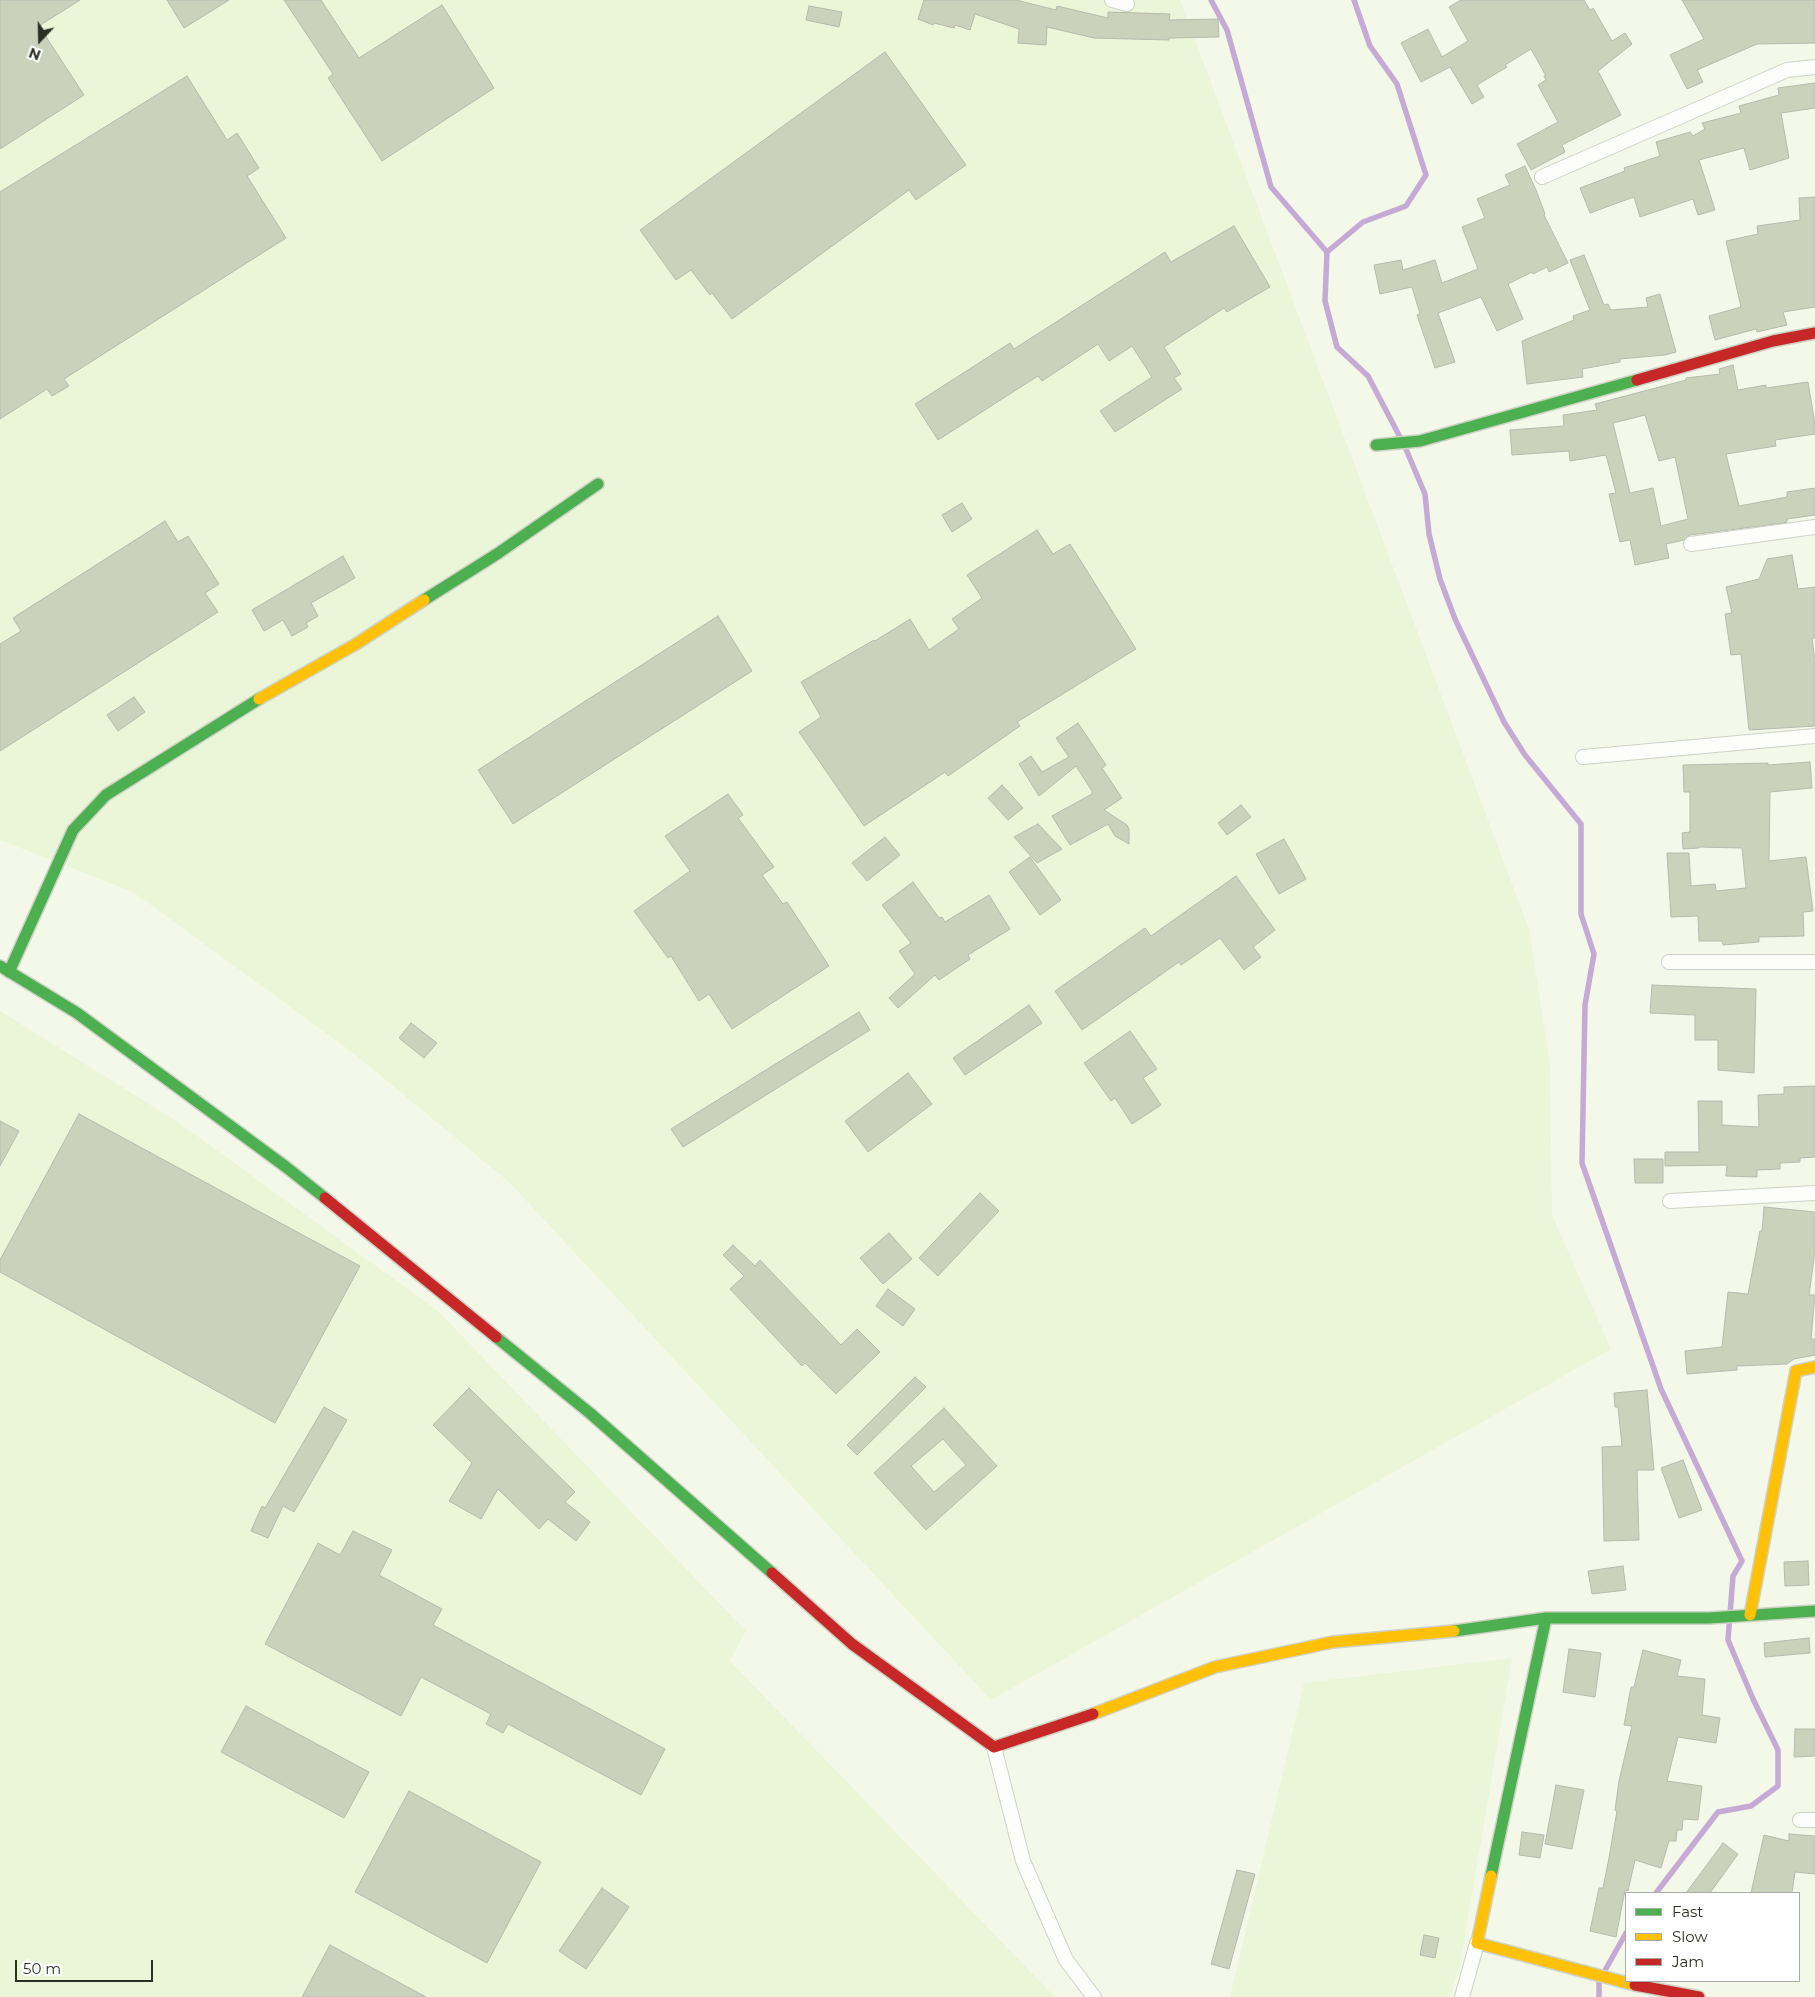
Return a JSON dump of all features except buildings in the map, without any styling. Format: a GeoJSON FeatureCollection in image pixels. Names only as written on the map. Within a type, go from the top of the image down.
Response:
{"type":"FeatureCollection","features":[{"type":"Feature","properties":{"kind":"street"},"geometry":{"type":"LineString","coordinates":[[1112,0],[1127,4]]}},
{"type":"Feature","properties":{"kind":"street"},"geometry":{"type":"LineString","coordinates":[[1542,177],[1786,70],[1815,66]]}},
{"type":"Feature","properties":{"kind":"street"},"geometry":{"type":"LineString","coordinates":[[1376,445],[1420,441],[1773,342],[1815,333]]}},
{"type":"Feature","properties":{"kind":"street"},"geometry":{"type":"LineString","coordinates":[[598,484],[497,554],[356,644],[259,698],[106,794],[73,830],[4,969],[77,1013],[286,1168],[591,1414],[852,1644],[994,1747],[1022,1861],[1066,1960],[1094,1997]]}},
{"type":"Feature","properties":{"kind":"street"},"geometry":{"type":"LineString","coordinates":[[1690,544],[1815,527]]}},
{"type":"Feature","properties":{"kind":"street"},"geometry":{"type":"LineString","coordinates":[[1583,758],[1815,736]]}},
{"type":"Feature","properties":{"kind":"street"},"geometry":{"type":"LineString","coordinates":[[1669,962],[1815,962]]}},
{"type":"Feature","properties":{"kind":"street"},"geometry":{"type":"LineString","coordinates":[[1670,1201],[1815,1193]]}},
{"type":"Feature","properties":{"kind":"street"},"geometry":{"type":"LineString","coordinates":[[1750,1615],[1796,1371],[1815,1367]]}},
{"type":"Feature","properties":{"kind":"street"},"geometry":{"type":"LineString","coordinates":[[994,1747],[1097,1713],[1215,1667],[1333,1642],[1475,1629],[1546,1618],[1709,1618],[1815,1611]]}},
{"type":"Feature","properties":{"kind":"street"},"geometry":{"type":"LineString","coordinates":[[1462,1997],[1477,1943],[1546,1618]]}},
{"type":"Feature","properties":{"kind":"street"},"geometry":{"type":"LineString","coordinates":[[1800,1820],[1815,1820]]}},
{"type":"Feature","properties":{"kind":"street"},"geometry":{"type":"LineString","coordinates":[[1477,1943],[1624,1983],[1699,1997]]}},
{"type":"Feature","properties":{"kind":"shaded area"},"geometry":{"type":"Polygon","coordinates":[[[0,0],[1180,0],[1529,929],[1550,1064],[1552,1215],[1611,1349],[991,1700],[510,1183],[352,1052],[133,892],[0,840],[0,0]]]}},
{"type":"Feature","properties":{"kind":"shaded area"},"geometry":{"type":"Polygon","coordinates":[[[0,1011],[178,1122],[438,1311],[746,1631],[730,1661],[1055,1997],[0,1997],[0,1011]]]}},
{"type":"Feature","properties":{"kind":"shaded area"},"geometry":{"type":"Polygon","coordinates":[[[1512,1658],[1461,1959],[1450,1997],[1230,1997],[1304,1683],[1512,1658]]]}},
{"type":"Feature","properties":{"kind":"waterway"},"geometry":{"type":"LineString","coordinates":[[1211,0],[1227,30],[1271,187],[1327,252]]}},
{"type":"Feature","properties":{"kind":"waterway"},"geometry":{"type":"LineString","coordinates":[[1354,0],[1370,46],[1397,84],[1426,175],[1406,206],[1363,222],[1327,252],[1325,301],[1337,347],[1368,376],[1401,439]]}},
{"type":"Feature","properties":{"kind":"waterway"},"geometry":{"type":"LineString","coordinates":[[1405,447],[1425,494],[1429,534],[1440,579],[1455,619],[1504,722],[1525,755],[1581,824],[1581,914],[1594,954],[1585,1005],[1582,1163],[1661,1389],[1742,1561],[1733,1576],[1728,1640],[1753,1699],[1778,1750],[1778,1786],[1751,1806],[1718,1812],[1657,1892]]}},
{"type":"Feature","properties":{"kind":"waterway"},"geometry":{"type":"LineString","coordinates":[[1599,1997],[1599,1981],[1625,1935]]}},
{"type":"Feature","properties":{"kind":"traffic: fast"},"geometry":{"type":"LineString","coordinates":[[1376,445],[1420,441],[1637,380]]}},
{"type":"Feature","properties":{"kind":"traffic: fast"},"geometry":{"type":"LineString","coordinates":[[424,600],[497,554],[598,484]]}},
{"type":"Feature","properties":{"kind":"traffic: fast"},"geometry":{"type":"LineString","coordinates":[[9,972],[73,830],[106,795],[259,699]]}},
{"type":"Feature","properties":{"kind":"traffic: fast"},"geometry":{"type":"LineString","coordinates":[[0,966],[77,1013],[286,1167],[325,1198]]}},
{"type":"Feature","properties":{"kind":"traffic: fast"},"geometry":{"type":"LineString","coordinates":[[496,1337],[591,1414],[772,1573]]}},
{"type":"Feature","properties":{"kind":"traffic: fast"},"geometry":{"type":"LineString","coordinates":[[1454,1631],[1546,1618],[1709,1618],[1815,1611]]}},
{"type":"Feature","properties":{"kind":"traffic: fast"},"geometry":{"type":"LineString","coordinates":[[1491,1876],[1546,1618]]}},
{"type":"Feature","properties":{"kind":"traffic: slow"},"geometry":{"type":"LineString","coordinates":[[259,699],[356,644],[424,600]]}},
{"type":"Feature","properties":{"kind":"traffic: slow"},"geometry":{"type":"LineString","coordinates":[[1750,1615],[1796,1371],[1815,1367]]}},
{"type":"Feature","properties":{"kind":"traffic: slow"},"geometry":{"type":"LineString","coordinates":[[1093,1714],[1215,1667],[1333,1642],[1454,1631]]}},
{"type":"Feature","properties":{"kind":"traffic: slow"},"geometry":{"type":"LineString","coordinates":[[1491,1876],[1477,1943],[1635,1985]]}},
{"type":"Feature","properties":{"kind":"traffic: jam"},"geometry":{"type":"LineString","coordinates":[[1637,380],[1773,341],[1815,333]]}},
{"type":"Feature","properties":{"kind":"traffic: jam"},"geometry":{"type":"LineString","coordinates":[[325,1198],[496,1337]]}},
{"type":"Feature","properties":{"kind":"traffic: jam"},"geometry":{"type":"LineString","coordinates":[[772,1573],[852,1644],[994,1747],[1093,1714]]}},
{"type":"Feature","properties":{"kind":"traffic: jam"},"geometry":{"type":"LineString","coordinates":[[1635,1985],[1699,1997]]}}]}
